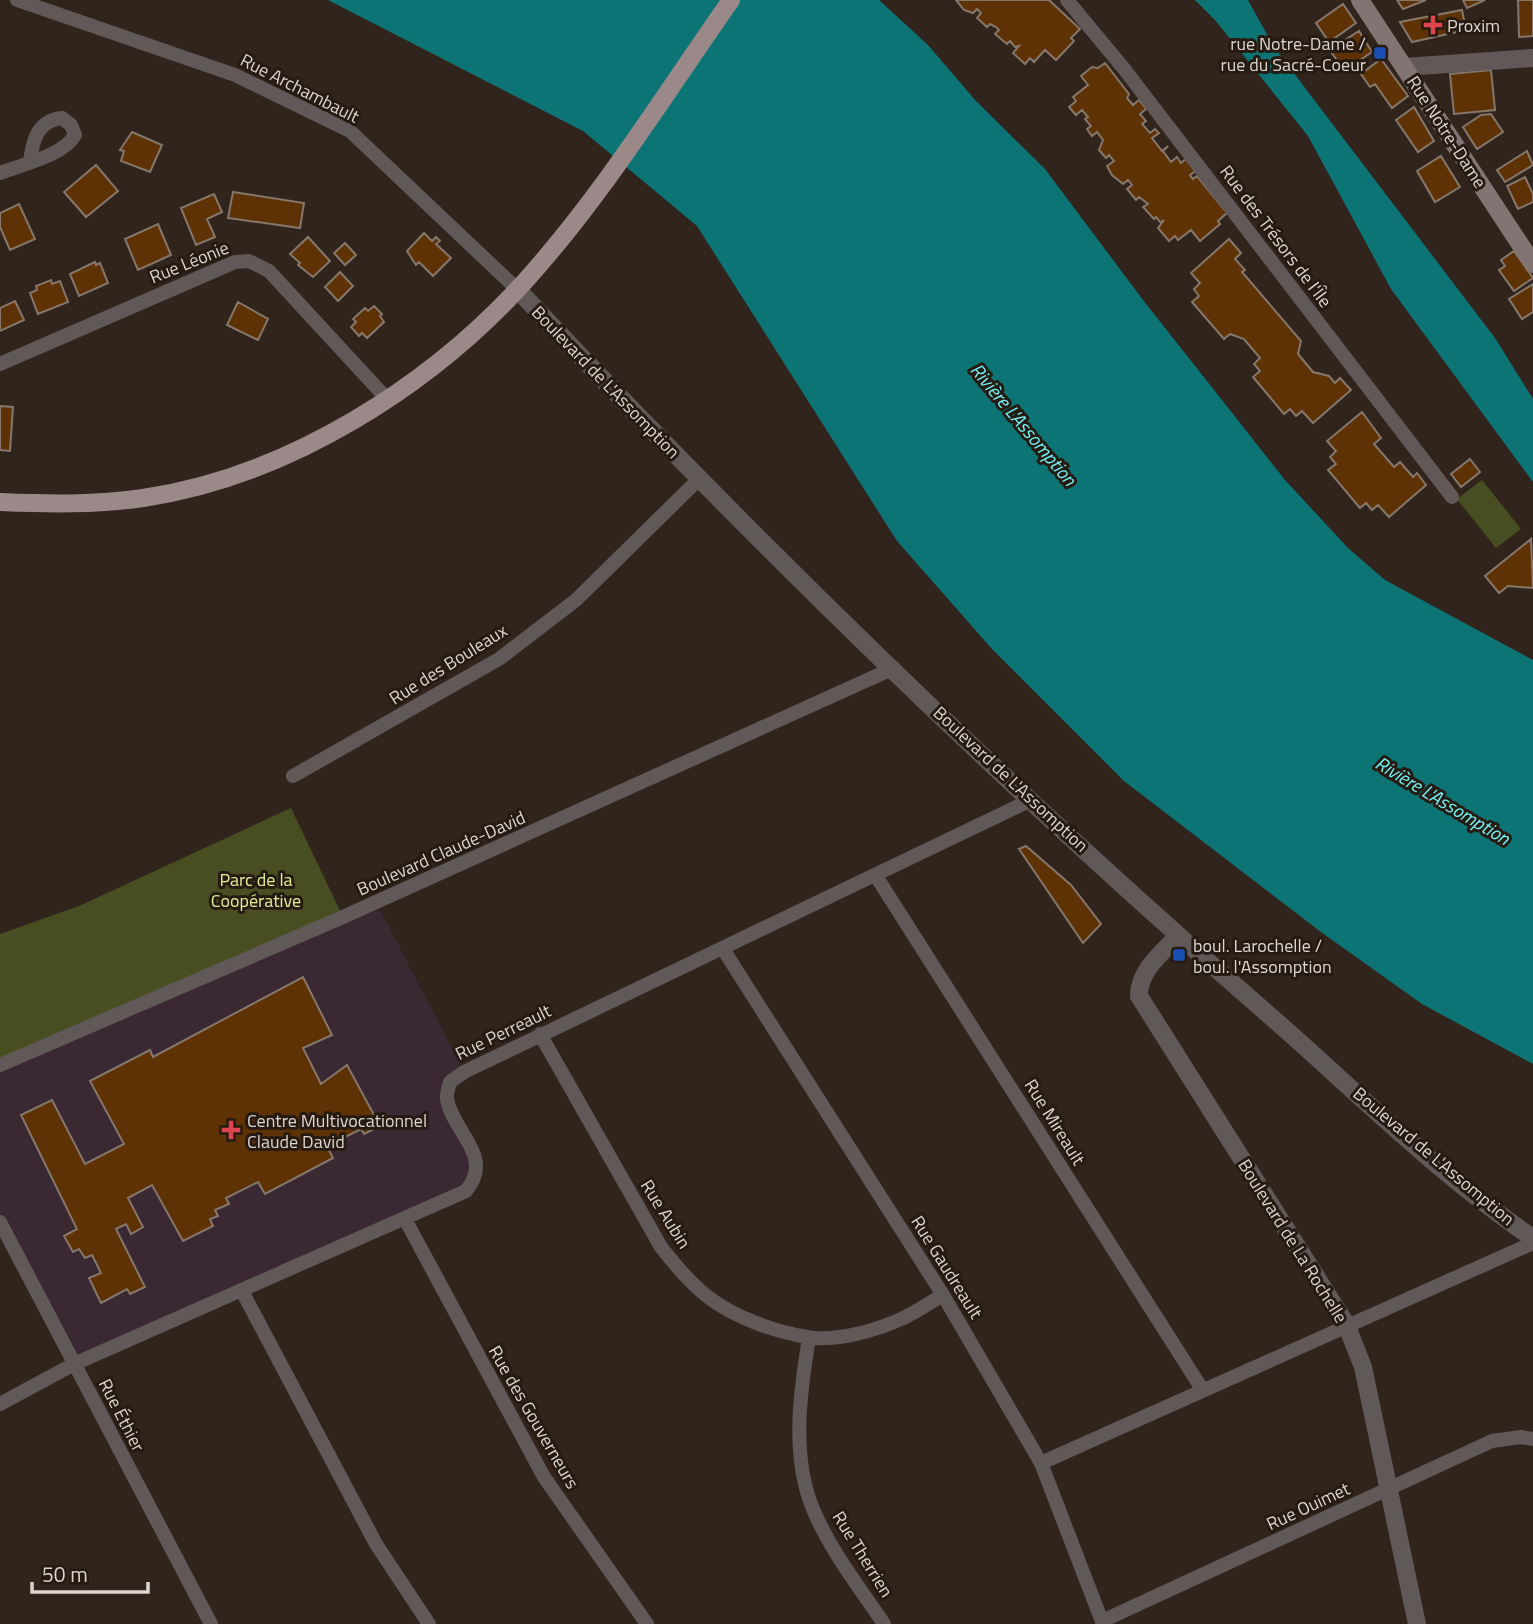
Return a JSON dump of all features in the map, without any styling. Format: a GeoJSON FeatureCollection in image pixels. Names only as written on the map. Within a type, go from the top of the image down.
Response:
{"type":"FeatureCollection","features":[{"type":"Feature","properties":{"kind":"main road"},"geometry":{"type":"LineString","coordinates":[[0,502],[102,503],[146,498],[209,484],[279,460],[388,400],[430,368],[517,289],[599,189],[730,0]]}},
{"type":"Feature","properties":{"kind":"main road","name":"Rue Notre-Dame"},"geometry":{"type":"LineString","coordinates":[[1360,0],[1533,264]]}},
{"type":"Feature","properties":{"kind":"street","name":"Rue Archambault"},"geometry":{"type":"LineString","coordinates":[[17,0],[235,75],[350,131],[517,289]]}},
{"type":"Feature","properties":{"kind":"street","name":"Rue des Trésors de l'Île"},"geometry":{"type":"LineString","coordinates":[[1066,0],[1125,69],[1452,498]]}},
{"type":"Feature","properties":{"kind":"street"},"geometry":{"type":"LineString","coordinates":[[1404,67],[1533,58]]}},
{"type":"Feature","properties":{"kind":"street"},"geometry":{"type":"LineString","coordinates":[[0,173],[30,161]]}},
{"type":"Feature","properties":{"kind":"street","name":"Rue Léonie"},"geometry":{"type":"LineString","coordinates":[[0,364],[235,262],[249,261],[269,271],[388,400]]}},
{"type":"Feature","properties":{"kind":"street","name":"Boulevard de L'Assomption"},"geometry":{"type":"LineString","coordinates":[[517,289],[699,479],[1031,800],[1178,936],[1495,1212],[1533,1238]]}},
{"type":"Feature","properties":{"kind":"street","name":"Rue des Bouleaux"},"geometry":{"type":"LineString","coordinates":[[293,776],[499,659],[576,600],[699,479]]}},
{"type":"Feature","properties":{"kind":"street","name":"Boulevard Claude-David"},"geometry":{"type":"LineString","coordinates":[[0,1065],[343,917],[894,668]]}},
{"type":"Feature","properties":{"kind":"street","name":"Rue Perreault"},"geometry":{"type":"LineString","coordinates":[[0,1404],[75,1364],[466,1191],[476,1179],[477,1163],[447,1098],[450,1082],[540,1034],[1031,800]]}},
{"type":"Feature","properties":{"kind":"street","name":"Rue Mireault"},"geometry":{"type":"LineString","coordinates":[[876,876],[1202,1389]]}},
{"type":"Feature","properties":{"kind":"street","name":"Boulevard de La Rochelle"},"geometry":{"type":"LineString","coordinates":[[1178,936],[1139,981],[1139,996],[1346,1324],[1363,1367],[1391,1489],[1417,1624]]}},
{"type":"Feature","properties":{"kind":"street","name":"Rue Gaudreault"},"geometry":{"type":"LineString","coordinates":[[723,949],[943,1295],[1041,1462],[1102,1623]]}},
{"type":"Feature","properties":{"kind":"street","name":"Rue Aubin"},"geometry":{"type":"LineString","coordinates":[[540,1034],[661,1247],[684,1275],[709,1298],[738,1314],[808,1338],[844,1335],[880,1327],[902,1319],[943,1295]]}},
{"type":"Feature","properties":{"kind":"street","name":"Rue des Gouverneurs"},"geometry":{"type":"LineString","coordinates":[[405,1219],[544,1477],[647,1624]]}},
{"type":"Feature","properties":{"kind":"street","name":"Rue Éthier"},"geometry":{"type":"LineString","coordinates":[[0,1222],[211,1624]]}},
{"type":"Feature","properties":{"kind":"street"},"geometry":{"type":"LineString","coordinates":[[1041,1462],[1533,1243]]}},
{"type":"Feature","properties":{"kind":"street"},"geometry":{"type":"LineString","coordinates":[[242,1291],[376,1544],[429,1624]]}},
{"type":"Feature","properties":{"kind":"street","name":"Rue Therrien"},"geometry":{"type":"LineString","coordinates":[[808,1338],[799,1419],[804,1472],[812,1507],[831,1544],[884,1624]]}},
{"type":"Feature","properties":{"kind":"street","name":"Rue Ouimet"},"geometry":{"type":"LineString","coordinates":[[1102,1623],[1492,1441],[1521,1437],[1533,1439]]}},
{"type":"Feature","properties":{"kind":"shaded area","name":"Centre Multivocationnel Claude David"},"geometry":{"type":"Polygon","coordinates":[[[381,911],[464,1072],[447,1098],[476,1179],[74,1364],[0,1222],[0,1065],[343,917],[381,911]]]}},
{"type":"Feature","properties":{"kind":"green space"},"geometry":{"type":"Polygon","coordinates":[[[1482,480],[1521,529],[1496,548],[1457,499],[1482,480]]]}},
{"type":"Feature","properties":{"kind":"green space","name":"Parc de la Coopérative"},"geometry":{"type":"Polygon","coordinates":[[[291,808],[343,917],[0,1065],[0,934],[79,906],[291,808]]]}},
{"type":"Feature","properties":{"kind":"water","name":"Rivière L'Assomption"},"geometry":{"type":"Polygon","coordinates":[[[328,0],[879,0],[928,45],[976,101],[1045,169],[1143,300],[1285,480],[1348,548],[1385,580],[1533,660],[1533,1064],[1422,1004],[1321,932],[1124,781],[992,649],[897,541],[697,226],[583,131],[328,0]]]}},
{"type":"Feature","properties":{"kind":"water"},"geometry":{"type":"Polygon","coordinates":[[[1195,0],[1248,0],[1274,47],[1495,338],[1533,399],[1533,482],[1391,289],[1308,136],[1215,20],[1195,0]]]}},
{"type":"Feature","properties":{"kind":"building"},"geometry":{"type":"Polygon","coordinates":[[[956,0],[1049,0],[1080,29],[1071,38],[1074,41],[1056,60],[1045,50],[1034,62],[1030,58],[1025,64],[1013,53],[1019,46],[1015,47],[1010,41],[1007,44],[995,34],[999,30],[996,27],[990,24],[987,27],[977,18],[981,13],[977,9],[973,13],[964,10],[956,0]]]}},
{"type":"Feature","properties":{"kind":"building"},"geometry":{"type":"Polygon","coordinates":[[[1397,0],[1426,0],[1403,9],[1397,0]]]}},
{"type":"Feature","properties":{"kind":"building"},"geometry":{"type":"Polygon","coordinates":[[[1463,0],[1485,0],[1467,8],[1463,0]]]}},
{"type":"Feature","properties":{"kind":"building"},"geometry":{"type":"Polygon","coordinates":[[[1518,0],[1533,0],[1533,36],[1519,37],[1518,0]]]}},
{"type":"Feature","properties":{"kind":"building"},"geometry":{"type":"Polygon","coordinates":[[[1343,4],[1356,23],[1329,42],[1316,23],[1343,4]]]}},
{"type":"Feature","properties":{"kind":"building"},"geometry":{"type":"Polygon","coordinates":[[[1462,10],[1466,30],[1412,42],[1400,22],[1462,10]]]}},
{"type":"Feature","properties":{"kind":"building"},"geometry":{"type":"Polygon","coordinates":[[[1359,31],[1372,52],[1344,71],[1330,50],[1359,31]]]}},
{"type":"Feature","properties":{"kind":"building"},"geometry":{"type":"Polygon","coordinates":[[[1381,59],[1408,96],[1392,108],[1375,84],[1370,87],[1361,74],[1381,59]]]}},
{"type":"Feature","properties":{"kind":"building"},"geometry":{"type":"Polygon","coordinates":[[[1105,63],[1129,94],[1127,98],[1133,105],[1139,100],[1146,109],[1140,114],[1146,121],[1142,124],[1150,133],[1155,129],[1159,133],[1152,138],[1162,151],[1168,146],[1163,151],[1171,162],[1177,157],[1181,163],[1187,158],[1197,170],[1190,175],[1193,179],[1197,176],[1227,213],[1218,221],[1220,224],[1200,241],[1191,230],[1178,240],[1175,236],[1169,241],[1158,228],[1164,220],[1161,223],[1156,217],[1154,219],[1143,207],[1148,204],[1139,197],[1136,200],[1127,189],[1132,185],[1128,180],[1123,184],[1112,175],[1107,166],[1114,161],[1109,155],[1106,158],[1099,150],[1103,140],[1097,132],[1092,136],[1087,129],[1091,126],[1085,119],[1088,117],[1082,110],[1076,115],[1069,107],[1076,101],[1073,97],[1088,85],[1081,76],[1092,67],[1098,68],[1105,63]]]}},
{"type":"Feature","properties":{"kind":"building"},"geometry":{"type":"Polygon","coordinates":[[[1491,70],[1495,110],[1454,114],[1450,74],[1491,70]]]}},
{"type":"Feature","properties":{"kind":"building"},"geometry":{"type":"Polygon","coordinates":[[[1414,107],[1434,141],[1418,152],[1396,120],[1414,107]]]}},
{"type":"Feature","properties":{"kind":"building"},"geometry":{"type":"Polygon","coordinates":[[[1491,114],[1503,132],[1477,149],[1463,127],[1481,115],[1491,114]]]}},
{"type":"Feature","properties":{"kind":"building"},"geometry":{"type":"Polygon","coordinates":[[[132,132],[162,145],[150,172],[121,161],[124,151],[120,150],[132,132]]]}},
{"type":"Feature","properties":{"kind":"building"},"geometry":{"type":"Polygon","coordinates":[[[1527,151],[1533,165],[1505,182],[1497,170],[1527,151]]]}},
{"type":"Feature","properties":{"kind":"building"},"geometry":{"type":"Polygon","coordinates":[[[1441,156],[1460,187],[1435,202],[1417,171],[1441,156]]]}},
{"type":"Feature","properties":{"kind":"building"},"geometry":{"type":"Polygon","coordinates":[[[96,165],[118,191],[86,217],[64,192],[96,165]]]}},
{"type":"Feature","properties":{"kind":"building"},"geometry":{"type":"Polygon","coordinates":[[[1525,177],[1533,194],[1533,202],[1518,209],[1507,186],[1525,177]]]}},
{"type":"Feature","properties":{"kind":"building"},"geometry":{"type":"Polygon","coordinates":[[[233,192],[304,203],[300,228],[228,218],[233,192]]]}},
{"type":"Feature","properties":{"kind":"building"},"geometry":{"type":"Polygon","coordinates":[[[214,194],[222,212],[207,219],[215,237],[196,245],[181,208],[214,194]]]}},
{"type":"Feature","properties":{"kind":"building"},"geometry":{"type":"Polygon","coordinates":[[[19,204],[35,239],[10,250],[0,227],[0,213],[19,204]]]}},
{"type":"Feature","properties":{"kind":"building"},"geometry":{"type":"Polygon","coordinates":[[[158,224],[171,255],[138,270],[125,239],[158,224]]]}},
{"type":"Feature","properties":{"kind":"building"},"geometry":{"type":"Polygon","coordinates":[[[424,233],[432,241],[436,237],[440,241],[436,244],[451,258],[433,276],[419,262],[416,265],[407,251],[424,233]]]}},
{"type":"Feature","properties":{"kind":"building"},"geometry":{"type":"Polygon","coordinates":[[[308,237],[330,261],[313,277],[298,265],[300,263],[290,254],[308,237]]]}},
{"type":"Feature","properties":{"kind":"building"},"geometry":{"type":"Polygon","coordinates":[[[1229,239],[1241,253],[1235,259],[1245,270],[1242,272],[1301,341],[1298,354],[1313,372],[1329,376],[1335,383],[1340,378],[1351,390],[1313,423],[1302,411],[1296,416],[1290,409],[1284,414],[1253,377],[1260,371],[1254,364],[1260,358],[1244,339],[1230,334],[1224,339],[1192,302],[1199,296],[1194,289],[1200,283],[1191,273],[1229,239]]]}},
{"type":"Feature","properties":{"kind":"building"},"geometry":{"type":"Polygon","coordinates":[[[345,243],[356,255],[345,265],[334,253],[345,243]]]}},
{"type":"Feature","properties":{"kind":"building"},"geometry":{"type":"Polygon","coordinates":[[[1514,251],[1533,278],[1514,291],[1499,270],[1505,266],[1501,260],[1514,251]]]}},
{"type":"Feature","properties":{"kind":"building"},"geometry":{"type":"Polygon","coordinates":[[[95,262],[96,265],[100,263],[108,283],[79,296],[70,274],[95,262]]]}},
{"type":"Feature","properties":{"kind":"building"},"geometry":{"type":"Polygon","coordinates":[[[340,272],[353,286],[338,301],[325,287],[340,272]]]}},
{"type":"Feature","properties":{"kind":"building"},"geometry":{"type":"Polygon","coordinates":[[[51,280],[52,284],[60,281],[68,302],[38,314],[30,293],[37,290],[36,286],[51,280]]]}},
{"type":"Feature","properties":{"kind":"building"},"geometry":{"type":"Polygon","coordinates":[[[1533,284],[1533,312],[1522,319],[1509,299],[1533,284]]]}},
{"type":"Feature","properties":{"kind":"building"},"geometry":{"type":"Polygon","coordinates":[[[15,301],[24,320],[0,331],[0,308],[15,301]]]}},
{"type":"Feature","properties":{"kind":"building"},"geometry":{"type":"Polygon","coordinates":[[[238,302],[268,319],[258,340],[227,325],[238,302]]]}},
{"type":"Feature","properties":{"kind":"building"},"geometry":{"type":"Polygon","coordinates":[[[374,306],[382,314],[380,316],[384,322],[367,338],[362,333],[359,336],[351,327],[356,322],[353,319],[365,308],[368,311],[374,306]]]}},
{"type":"Feature","properties":{"kind":"building"},"geometry":{"type":"Polygon","coordinates":[[[0,406],[13,407],[10,451],[0,450],[0,406]]]}},
{"type":"Feature","properties":{"kind":"building"},"geometry":{"type":"Polygon","coordinates":[[[1362,412],[1381,438],[1374,444],[1394,467],[1400,462],[1413,477],[1417,473],[1426,485],[1389,517],[1378,505],[1372,510],[1366,503],[1360,508],[1328,470],[1336,464],[1330,457],[1336,451],[1327,441],[1362,412]]]}},
{"type":"Feature","properties":{"kind":"building"},"geometry":{"type":"Polygon","coordinates":[[[1470,459],[1480,472],[1461,487],[1451,474],[1470,459]]]}},
{"type":"Feature","properties":{"kind":"building"},"geometry":{"type":"Polygon","coordinates":[[[1531,539],[1533,588],[1508,586],[1499,593],[1485,576],[1531,539]]]}},
{"type":"Feature","properties":{"kind":"building"},"geometry":{"type":"Polygon","coordinates":[[[1026,846],[1071,885],[1101,924],[1083,943],[1019,849],[1026,846]]]}},
{"type":"Feature","properties":{"kind":"building"},"geometry":{"type":"Polygon","coordinates":[[[303,977],[332,1035],[303,1048],[321,1084],[347,1065],[380,1126],[364,1134],[361,1129],[327,1146],[333,1158],[265,1194],[258,1182],[226,1198],[229,1204],[215,1210],[218,1216],[210,1219],[213,1226],[183,1241],[152,1185],[128,1198],[143,1227],[131,1234],[126,1224],[116,1229],[145,1287],[130,1294],[127,1289],[101,1303],[89,1278],[101,1273],[92,1255],[85,1258],[79,1249],[73,1252],[64,1236],[77,1229],[21,1115],[52,1100],[85,1164],[124,1144],[90,1081],[150,1050],[153,1057],[303,977]]]}},
{"type":"Feature","properties":{"kind":"place","name":"Proxim"},"geometry":{"type":"Point","coordinates":[1433,25]}},
{"type":"Feature","properties":{"kind":"place","name":"rue Notre-Dame / rue du Sacré-Coeur"},"geometry":{"type":"Point","coordinates":[1380,53]}},
{"type":"Feature","properties":{"kind":"place","name":"boul. Larochelle / boul. l'Assomption"},"geometry":{"type":"Point","coordinates":[1179,955]}},
{"type":"Feature","properties":{"kind":"place","name":"Centre Multivocationnel Claude David"},"geometry":{"type":"Point","coordinates":[231,1130]}}]}
